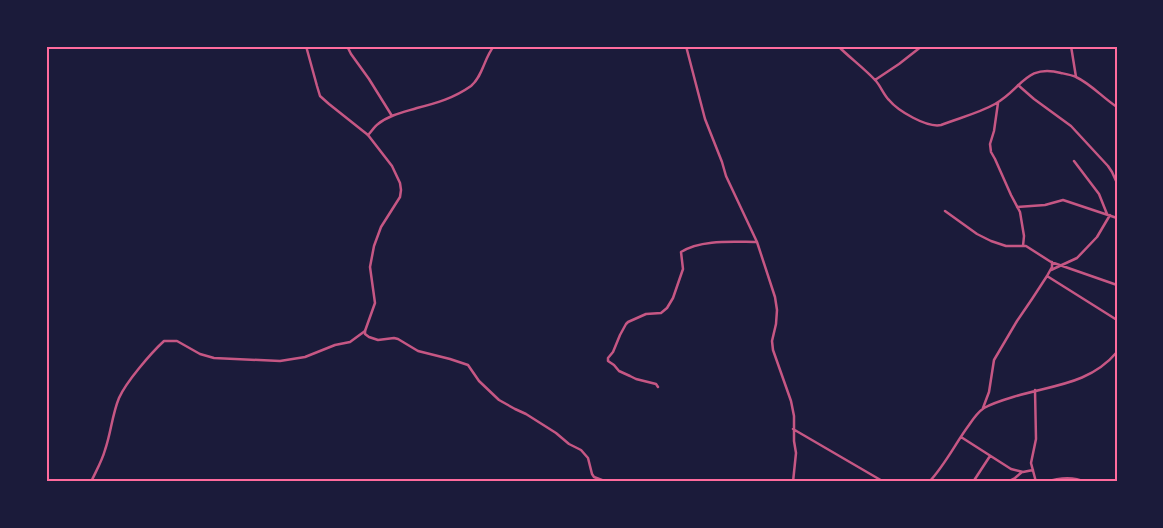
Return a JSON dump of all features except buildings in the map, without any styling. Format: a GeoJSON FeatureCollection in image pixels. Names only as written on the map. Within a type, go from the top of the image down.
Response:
{"type":"FeatureCollection","features":[{"type":"Feature","properties":{"kind":"street"},"geometry":{"type":"LineString","coordinates":[[91,482],[105,451],[120,396],[153,351],[164,341],[177,341],[200,354],[214,358],[280,360],[305,357],[335,344],[350,342],[365,331],[375,303],[370,267],[374,246],[381,227],[400,197],[400,183],[392,166],[368,135],[320,96],[306,46]]}},
{"type":"Feature","properties":{"kind":"street"},"geometry":{"type":"LineString","coordinates":[[347,46],[392,116]]}},
{"type":"Feature","properties":{"kind":"street"},"geometry":{"type":"LineString","coordinates":[[368,135],[378,123],[392,116],[446,100],[471,85],[479,77],[494,46]]}},
{"type":"Feature","properties":{"kind":"street"},"geometry":{"type":"LineString","coordinates":[[686,46],[705,119],[726,176],[757,242],[775,298],[777,310],[772,341],[773,350],[791,400],[794,416],[793,429],[796,464],[793,482]]}},
{"type":"Feature","properties":{"kind":"street"},"geometry":{"type":"LineString","coordinates":[[838,46],[875,80],[895,106],[922,122],[935,126],[998,103],[1028,76],[1036,72],[1052,70],[1076,77],[1117,107]]}},
{"type":"Feature","properties":{"kind":"street"},"geometry":{"type":"LineString","coordinates":[[875,80],[893,69],[922,46]]}},
{"type":"Feature","properties":{"kind":"street"},"geometry":{"type":"LineString","coordinates":[[1071,46],[1076,77]]}},
{"type":"Feature","properties":{"kind":"street"},"geometry":{"type":"LineString","coordinates":[[1018,85],[1034,100],[1071,126],[1108,166],[1116,180]]}},
{"type":"Feature","properties":{"kind":"street"},"geometry":{"type":"LineString","coordinates":[[998,103],[990,144],[991,152],[996,159],[1022,220],[1023,246]]}},
{"type":"Feature","properties":{"kind":"street"},"geometry":{"type":"LineString","coordinates":[[1074,161],[1099,194],[1109,215]]}},
{"type":"Feature","properties":{"kind":"street"},"geometry":{"type":"LineString","coordinates":[[1017,208],[1045,205],[1063,200],[1117,218]]}},
{"type":"Feature","properties":{"kind":"street"},"geometry":{"type":"LineString","coordinates":[[945,211],[977,234],[991,241],[1006,246],[1023,246],[1034,250],[1052,262],[1117,286]]}},
{"type":"Feature","properties":{"kind":"street"},"geometry":{"type":"LineString","coordinates":[[1050,271],[1077,258],[1098,236],[1109,215]]}},
{"type":"Feature","properties":{"kind":"street"},"geometry":{"type":"LineString","coordinates":[[658,387],[656,384],[636,380],[618,371],[608,361],[626,324],[646,314],[661,313],[667,308],[673,298],[682,269],[680,252],[706,244],[757,242]]}},
{"type":"Feature","properties":{"kind":"street"},"geometry":{"type":"LineString","coordinates":[[982,410],[989,392],[995,358],[1050,271],[1052,262]]}},
{"type":"Feature","properties":{"kind":"street"},"geometry":{"type":"LineString","coordinates":[[1047,276],[1117,320]]}},
{"type":"Feature","properties":{"kind":"street"},"geometry":{"type":"LineString","coordinates":[[365,331],[365,334],[369,337],[378,340],[398,339],[418,351],[468,365],[479,381],[498,400],[526,414],[569,444],[581,450],[588,458],[594,477],[607,482]]}},
{"type":"Feature","properties":{"kind":"street"},"geometry":{"type":"LineString","coordinates":[[929,482],[982,410],[997,402],[1087,376],[1117,352]]}},
{"type":"Feature","properties":{"kind":"street"},"geometry":{"type":"LineString","coordinates":[[1035,390],[1036,439],[1031,463],[1037,481]]}},
{"type":"Feature","properties":{"kind":"street"},"geometry":{"type":"LineString","coordinates":[[793,429],[884,482]]}},
{"type":"Feature","properties":{"kind":"street"},"geometry":{"type":"LineString","coordinates":[[961,437],[1011,469],[1023,472],[1033,470]]}},
{"type":"Feature","properties":{"kind":"street"},"geometry":{"type":"LineString","coordinates":[[973,482],[990,456]]}},
{"type":"Feature","properties":{"kind":"street"},"geometry":{"type":"LineString","coordinates":[[1007,482],[1023,472]]}},
{"type":"Feature","properties":{"kind":"street"},"geometry":{"type":"LineString","coordinates":[[1045,482],[1063,478],[1080,479],[1085,482]]}},
{"type":"Feature","properties":{"kind":"street"},"geometry":{"type":"LineString","coordinates":[[622,482],[632,482]]}}]}
